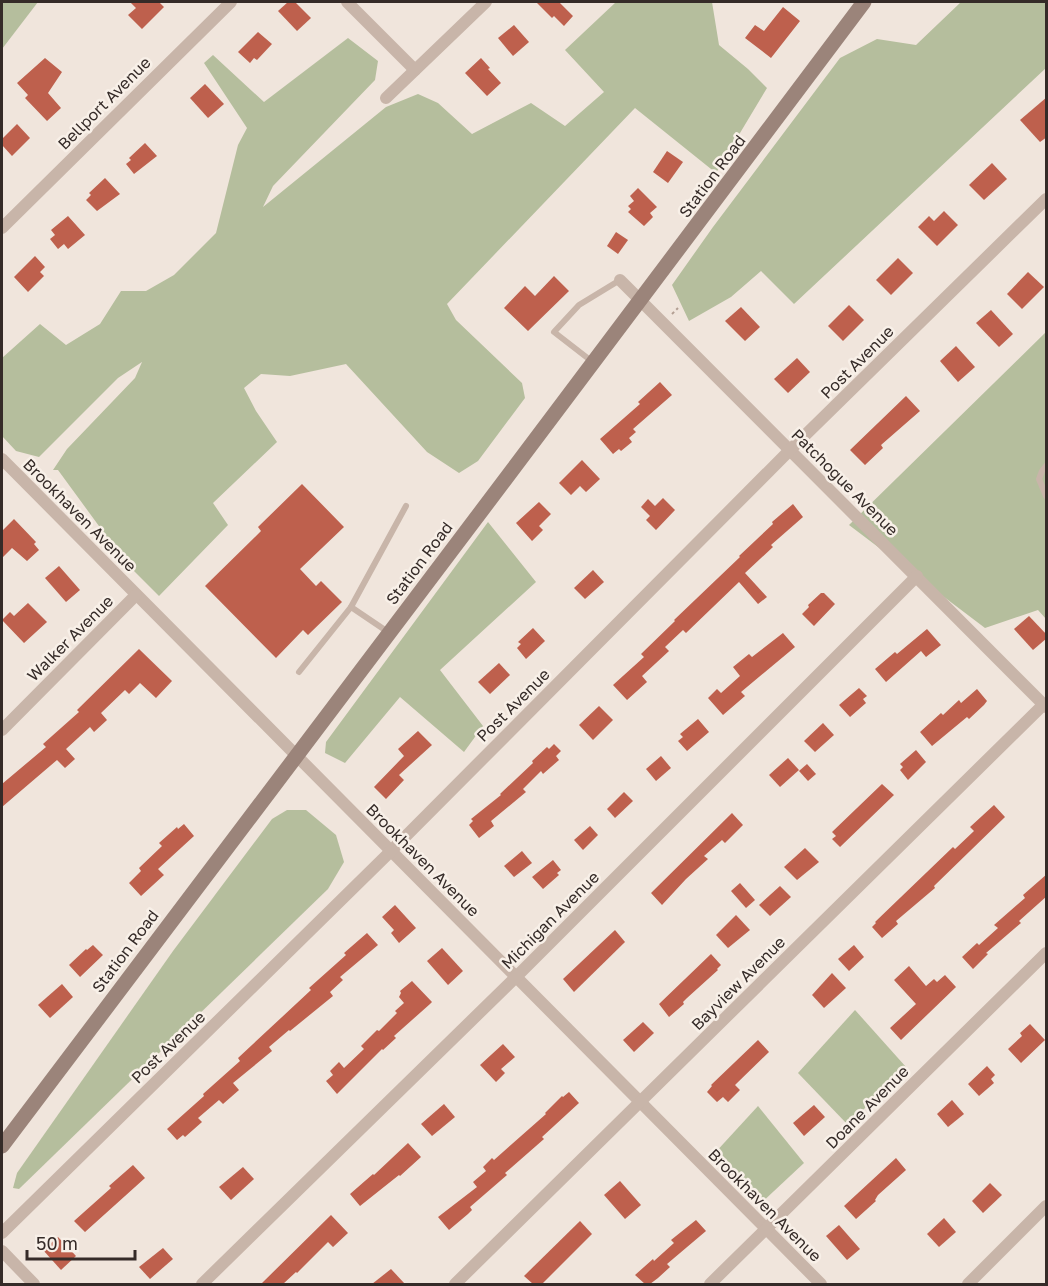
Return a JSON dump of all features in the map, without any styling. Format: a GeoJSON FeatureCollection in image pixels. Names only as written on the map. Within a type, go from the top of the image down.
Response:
{"type":"FeatureCollection","features":[{"type":"Feature","properties":{"kind":"main road","name":"Station Road"},"geometry":{"type":"LineString","coordinates":[[2,1146],[295,755],[641,302],[864,2]]}},
{"type":"Feature","properties":{"kind":"street","name":"Bellport Avenue"},"geometry":{"type":"LineString","coordinates":[[2,228],[231,2]]}},
{"type":"Feature","properties":{"kind":"street"},"geometry":{"type":"LineString","coordinates":[[347,2],[415,70]]}},
{"type":"Feature","properties":{"kind":"street"},"geometry":{"type":"LineString","coordinates":[[386,98],[486,2]]}},
{"type":"Feature","properties":{"kind":"street","name":"Post Avenue"},"geometry":{"type":"LineString","coordinates":[[2,1233],[391,851],[790,450],[1047,199]]}},
{"type":"Feature","properties":{"kind":"street","name":"Patchogue Avenue"},"geometry":{"type":"LineString","coordinates":[[620,280],[1045,706]]}},
{"type":"Feature","properties":{"kind":"street","name":"Brookhaven Avenue"},"geometry":{"type":"LineString","coordinates":[[4,466],[136,595],[821,1284]]}},
{"type":"Feature","properties":{"kind":"street","name":"Michigan Avenue"},"geometry":{"type":"LineString","coordinates":[[202,1284],[516,977],[917,576]]}},
{"type":"Feature","properties":{"kind":"street","name":"Walker Avenue"},"geometry":{"type":"LineString","coordinates":[[2,730],[136,595]]}},
{"type":"Feature","properties":{"kind":"street","name":"Bayview Avenue"},"geometry":{"type":"LineString","coordinates":[[455,1284],[1045,706]]}},
{"type":"Feature","properties":{"kind":"street","name":"Doane Avenue"},"geometry":{"type":"LineString","coordinates":[[710,1284],[1047,953]]}},
{"type":"Feature","properties":{"kind":"street"},"geometry":{"type":"LineString","coordinates":[[968,1284],[1047,1206]]}},
{"type":"Feature","properties":{"kind":"street"},"geometry":{"type":"LineString","coordinates":[[2,1251],[34,1284]]}},
{"type":"Feature","properties":{"kind":"lane"},"geometry":{"type":"LineString","coordinates":[[594,363],[554,332],[579,305],[620,280]]}},
{"type":"Feature","properties":{"kind":"lane"},"geometry":{"type":"LineString","coordinates":[[1047,466],[1039,479],[1047,496]]}},
{"type":"Feature","properties":{"kind":"lane"},"geometry":{"type":"LineString","coordinates":[[299,672],[351,606],[406,506]]}},
{"type":"Feature","properties":{"kind":"lane"},"geometry":{"type":"LineString","coordinates":[[351,606],[388,633]]}},
{"type":"Feature","properties":{"kind":"green space"},"geometry":{"type":"Polygon","coordinates":[[[2,2],[38,2],[2,49],[2,2]]]}},
{"type":"Feature","properties":{"kind":"green space"},"geometry":{"type":"Polygon","coordinates":[[[616,2],[712,2],[719,45],[767,88],[716,173],[635,108],[447,304],[456,320],[522,383],[525,398],[478,461],[459,473],[427,452],[346,364],[290,376],[261,374],[244,388],[277,442],[213,503],[228,525],[159,596],[126,563],[58,470],[53,470],[67,449],[135,378],[142,362],[118,378],[39,457],[16,451],[2,436],[2,358],[40,324],[66,345],[100,324],[121,291],[146,291],[174,275],[216,233],[238,145],[247,128],[204,63],[213,55],[264,102],[348,38],[378,61],[375,80],[273,186],[263,207],[386,107],[418,94],[438,103],[472,134],[531,103],[565,126],[604,92],[565,50],[616,2]]]}},
{"type":"Feature","properties":{"kind":"green space"},"geometry":{"type":"Polygon","coordinates":[[[961,2],[1046,2],[1046,68],[794,304],[761,271],[731,297],[689,321],[672,285],[840,58],[877,39],[916,45],[961,2]]]}},
{"type":"Feature","properties":{"kind":"green space"},"geometry":{"type":"Polygon","coordinates":[[[1046,332],[1046,619],[1038,610],[985,628],[849,525],[1046,332]]]}},
{"type":"Feature","properties":{"kind":"green space"},"geometry":{"type":"Polygon","coordinates":[[[488,522],[536,582],[440,670],[483,726],[464,752],[400,697],[345,763],[325,753],[326,742],[488,522]]]}},
{"type":"Feature","properties":{"kind":"green space"},"geometry":{"type":"Polygon","coordinates":[[[287,810],[306,810],[336,835],[344,862],[328,889],[19,1189],[13,1188],[17,1173],[173,951],[272,819],[287,810]]]}},
{"type":"Feature","properties":{"kind":"green space"},"geometry":{"type":"Polygon","coordinates":[[[855,1010],[906,1067],[848,1125],[798,1073],[855,1010]]]}},
{"type":"Feature","properties":{"kind":"green space"},"geometry":{"type":"Polygon","coordinates":[[[758,1106],[804,1163],[760,1204],[713,1155],[758,1106]]]}},
{"type":"Feature","properties":{"kind":"building"},"geometry":{"type":"Polygon","coordinates":[[[130,2],[159,2],[164,7],[142,29],[128,15],[136,8],[130,2]]]}},
{"type":"Feature","properties":{"kind":"building"},"geometry":{"type":"Polygon","coordinates":[[[288,2],[295,2],[311,18],[297,31],[278,11],[288,2]]]}},
{"type":"Feature","properties":{"kind":"building"},"geometry":{"type":"Polygon","coordinates":[[[536,2],[559,2],[573,16],[564,26],[536,2]]]}},
{"type":"Feature","properties":{"kind":"building"},"geometry":{"type":"Polygon","coordinates":[[[783,7],[800,21],[771,58],[745,38],[755,25],[764,31],[783,7]]]}},
{"type":"Feature","properties":{"kind":"building"},"geometry":{"type":"Polygon","coordinates":[[[514,25],[529,42],[513,56],[498,38],[514,25]]]}},
{"type":"Feature","properties":{"kind":"building"},"geometry":{"type":"Polygon","coordinates":[[[258,32],[272,44],[257,60],[254,58],[250,63],[238,52],[258,32]]]}},
{"type":"Feature","properties":{"kind":"building"},"geometry":{"type":"Polygon","coordinates":[[[45,58],[62,72],[48,93],[61,108],[47,121],[25,98],[28,95],[17,83],[45,58]]]}},
{"type":"Feature","properties":{"kind":"building"},"geometry":{"type":"Polygon","coordinates":[[[481,58],[501,83],[487,96],[465,73],[481,58]]]}},
{"type":"Feature","properties":{"kind":"building"},"geometry":{"type":"Polygon","coordinates":[[[205,84],[224,104],[208,118],[190,98],[205,84]]]}},
{"type":"Feature","properties":{"kind":"building"},"geometry":{"type":"Polygon","coordinates":[[[1047,97],[1047,137],[1040,142],[1020,120],[1047,97]]]}},
{"type":"Feature","properties":{"kind":"building"},"geometry":{"type":"Polygon","coordinates":[[[17,124],[30,138],[12,156],[2,145],[2,139],[17,124]]]}},
{"type":"Feature","properties":{"kind":"building"},"geometry":{"type":"Polygon","coordinates":[[[145,143],[157,156],[134,174],[126,164],[131,160],[129,158],[145,143]]]}},
{"type":"Feature","properties":{"kind":"building"},"geometry":{"type":"Polygon","coordinates":[[[667,151],[683,162],[668,183],[653,172],[667,151]]]}},
{"type":"Feature","properties":{"kind":"building"},"geometry":{"type":"Polygon","coordinates":[[[992,163],[1007,179],[984,200],[969,185],[992,163]]]}},
{"type":"Feature","properties":{"kind":"building"},"geometry":{"type":"Polygon","coordinates":[[[105,178],[120,194],[97,211],[86,200],[91,195],[89,193],[105,178]]]}},
{"type":"Feature","properties":{"kind":"building"},"geometry":{"type":"Polygon","coordinates":[[[638,188],[657,207],[650,213],[653,217],[644,226],[628,212],[631,209],[628,206],[634,201],[630,196],[638,188]]]}},
{"type":"Feature","properties":{"kind":"building"},"geometry":{"type":"Polygon","coordinates":[[[944,211],[958,225],[937,246],[918,227],[929,216],[934,221],[944,211]]]}},
{"type":"Feature","properties":{"kind":"building"},"geometry":{"type":"Polygon","coordinates":[[[68,216],[85,235],[68,249],[64,244],[58,249],[50,239],[55,235],[51,230],[68,216]]]}},
{"type":"Feature","properties":{"kind":"building"},"geometry":{"type":"Polygon","coordinates":[[[616,232],[628,240],[618,254],[607,246],[616,232]]]}},
{"type":"Feature","properties":{"kind":"building"},"geometry":{"type":"Polygon","coordinates":[[[35,256],[45,267],[40,272],[44,276],[28,292],[14,277],[35,256]]]}},
{"type":"Feature","properties":{"kind":"building"},"geometry":{"type":"Polygon","coordinates":[[[898,258],[913,273],[891,295],[876,280],[898,258]]]}},
{"type":"Feature","properties":{"kind":"building"},"geometry":{"type":"Polygon","coordinates":[[[1028,272],[1044,287],[1022,309],[1007,294],[1028,272]]]}},
{"type":"Feature","properties":{"kind":"building"},"geometry":{"type":"Polygon","coordinates":[[[554,276],[569,291],[528,331],[504,308],[525,286],[535,296],[554,276]]]}},
{"type":"Feature","properties":{"kind":"building"},"geometry":{"type":"Polygon","coordinates":[[[849,305],[864,320],[843,341],[828,326],[849,305]]]}},
{"type":"Feature","properties":{"kind":"building"},"geometry":{"type":"Polygon","coordinates":[[[741,307],[760,327],[745,341],[725,321],[741,307]]]}},
{"type":"Feature","properties":{"kind":"building"},"geometry":{"type":"Polygon","coordinates":[[[991,310],[1013,334],[999,347],[976,323],[991,310]]]}},
{"type":"Feature","properties":{"kind":"building"},"geometry":{"type":"Polygon","coordinates":[[[956,346],[975,367],[958,382],[940,361],[956,346]]]}},
{"type":"Feature","properties":{"kind":"building"},"geometry":{"type":"Polygon","coordinates":[[[797,358],[810,372],[788,393],[774,379],[797,358]]]}},
{"type":"Feature","properties":{"kind":"building"},"geometry":{"type":"Polygon","coordinates":[[[660,382],[672,395],[633,429],[636,432],[629,438],[632,442],[613,454],[600,439],[640,404],[638,402],[660,382]]]}},
{"type":"Feature","properties":{"kind":"building"},"geometry":{"type":"Polygon","coordinates":[[[906,396],[920,411],[881,445],[883,448],[865,465],[850,450],[906,396]]]}},
{"type":"Feature","properties":{"kind":"building"},"geometry":{"type":"Polygon","coordinates":[[[582,460],[600,479],[586,492],[580,486],[571,495],[559,483],[582,460]]]}},
{"type":"Feature","properties":{"kind":"building"},"geometry":{"type":"Polygon","coordinates":[[[302,484],[344,527],[300,569],[316,586],[321,581],[342,602],[308,635],[303,630],[276,658],[205,586],[261,531],[258,527],[302,484]]]}},
{"type":"Feature","properties":{"kind":"building"},"geometry":{"type":"Polygon","coordinates":[[[663,498],[675,510],[656,530],[646,520],[650,516],[641,507],[648,499],[655,506],[663,498]]]}},
{"type":"Feature","properties":{"kind":"building"},"geometry":{"type":"Polygon","coordinates":[[[539,502],[551,514],[539,526],[543,530],[532,541],[516,523],[539,502]]]}},
{"type":"Feature","properties":{"kind":"building"},"geometry":{"type":"Polygon","coordinates":[[[793,504],[803,517],[771,545],[773,547],[745,573],[767,597],[758,604],[739,582],[686,633],[683,630],[665,647],[669,651],[642,676],[647,682],[627,700],[613,685],[644,657],[641,654],[674,620],[793,504]]]}},
{"type":"Feature","properties":{"kind":"building"},"geometry":{"type":"Polygon","coordinates":[[[14,519],[36,542],[34,544],[39,550],[27,561],[12,548],[2,558],[2,531],[14,519]]]}},
{"type":"Feature","properties":{"kind":"building"},"geometry":{"type":"Polygon","coordinates":[[[59,566],[80,590],[66,602],[45,578],[59,566]]]}},
{"type":"Feature","properties":{"kind":"building"},"geometry":{"type":"Polygon","coordinates":[[[593,570],[604,582],[585,599],[574,588],[593,570]]]}},
{"type":"Feature","properties":{"kind":"building"},"geometry":{"type":"Polygon","coordinates":[[[821,593],[824,593],[835,604],[814,626],[802,614],[821,593]]]}},
{"type":"Feature","properties":{"kind":"building"},"geometry":{"type":"Polygon","coordinates":[[[28,603],[47,622],[24,643],[2,620],[10,612],[14,616],[28,603]]]}},
{"type":"Feature","properties":{"kind":"building"},"geometry":{"type":"Polygon","coordinates":[[[1029,616],[1047,635],[1047,638],[1033,650],[1014,629],[1029,616]]]}},
{"type":"Feature","properties":{"kind":"building"},"geometry":{"type":"Polygon","coordinates":[[[533,628],[545,641],[526,659],[517,648],[521,644],[518,642],[533,628]]]}},
{"type":"Feature","properties":{"kind":"building"},"geometry":{"type":"Polygon","coordinates":[[[927,629],[941,645],[926,657],[921,651],[886,682],[875,669],[927,629]]]}},
{"type":"Feature","properties":{"kind":"building"},"geometry":{"type":"Polygon","coordinates":[[[783,633],[795,647],[741,692],[745,696],[723,715],[708,698],[717,689],[721,693],[740,676],[733,667],[749,654],[752,657],[783,633]]]}},
{"type":"Feature","properties":{"kind":"building"},"geometry":{"type":"Polygon","coordinates":[[[139,649],[172,681],[156,698],[140,683],[129,694],[125,690],[101,713],[107,720],[94,732],[90,727],[66,749],[75,759],[65,768],[57,760],[2,807],[2,784],[46,747],[43,744],[79,712],[77,710],[139,649]]]}},
{"type":"Feature","properties":{"kind":"building"},"geometry":{"type":"Polygon","coordinates":[[[499,663],[510,675],[490,694],[478,682],[499,663]]]}},
{"type":"Feature","properties":{"kind":"building"},"geometry":{"type":"Polygon","coordinates":[[[859,688],[867,696],[863,699],[866,703],[850,717],[839,705],[859,688]]]}},
{"type":"Feature","properties":{"kind":"building"},"geometry":{"type":"Polygon","coordinates":[[[977,689],[987,701],[984,705],[932,746],[920,732],[941,713],[943,715],[959,700],[961,703],[977,689]]]}},
{"type":"Feature","properties":{"kind":"building"},"geometry":{"type":"Polygon","coordinates":[[[599,706],[613,720],[593,740],[579,725],[599,706]]]}},
{"type":"Feature","properties":{"kind":"building"},"geometry":{"type":"Polygon","coordinates":[[[698,719],[709,732],[687,751],[678,741],[683,737],[680,734],[698,719]]]}},
{"type":"Feature","properties":{"kind":"building"},"geometry":{"type":"Polygon","coordinates":[[[823,723],[834,735],[815,752],[804,741],[823,723]]]}},
{"type":"Feature","properties":{"kind":"building"},"geometry":{"type":"Polygon","coordinates":[[[418,731],[432,745],[399,775],[404,780],[386,799],[374,787],[404,756],[398,749],[418,731]]]}},
{"type":"Feature","properties":{"kind":"building"},"geometry":{"type":"Polygon","coordinates":[[[554,744],[561,751],[556,756],[559,760],[543,774],[541,771],[523,789],[526,792],[491,821],[494,826],[479,838],[469,825],[473,821],[471,819],[501,795],[547,747],[549,749],[554,744]]]}},
{"type":"Feature","properties":{"kind":"building"},"geometry":{"type":"Polygon","coordinates":[[[916,750],[926,762],[908,780],[900,770],[903,767],[900,764],[916,750]]]}},
{"type":"Feature","properties":{"kind":"building"},"geometry":{"type":"Polygon","coordinates":[[[661,756],[671,768],[656,781],[646,769],[661,756]]]}},
{"type":"Feature","properties":{"kind":"building"},"geometry":{"type":"Polygon","coordinates":[[[788,758],[799,770],[780,787],[769,775],[788,758]]]}},
{"type":"Feature","properties":{"kind":"building"},"geometry":{"type":"Polygon","coordinates":[[[807,764],[816,774],[808,781],[799,771],[807,764]]]}},
{"type":"Feature","properties":{"kind":"building"},"geometry":{"type":"Polygon","coordinates":[[[882,784],[894,795],[840,847],[832,839],[836,836],[832,832],[882,784]]]}},
{"type":"Feature","properties":{"kind":"building"},"geometry":{"type":"Polygon","coordinates":[[[624,792],[633,801],[615,818],[607,809],[624,792]]]}},
{"type":"Feature","properties":{"kind":"building"},"geometry":{"type":"Polygon","coordinates":[[[994,805],[1005,817],[934,886],[935,888],[896,921],[898,924],[882,938],[872,927],[875,922],[953,847],[955,849],[974,831],[970,827],[994,805]]]}},
{"type":"Feature","properties":{"kind":"building"},"geometry":{"type":"Polygon","coordinates":[[[732,813],[743,825],[725,843],[722,840],[704,856],[708,859],[662,905],[651,893],[732,813]]]}},
{"type":"Feature","properties":{"kind":"building"},"geometry":{"type":"Polygon","coordinates":[[[184,824],[194,836],[158,869],[164,875],[141,896],[129,883],[141,871],[139,868],[162,846],[159,843],[177,827],[178,829],[184,824]]]}},
{"type":"Feature","properties":{"kind":"building"},"geometry":{"type":"Polygon","coordinates":[[[590,826],[598,835],[583,850],[574,840],[590,826]]]}},
{"type":"Feature","properties":{"kind":"building"},"geometry":{"type":"Polygon","coordinates":[[[805,848],[819,862],[797,880],[784,867],[805,848]]]}},
{"type":"Feature","properties":{"kind":"building"},"geometry":{"type":"Polygon","coordinates":[[[522,851],[532,863],[514,877],[504,866],[522,851]]]}},
{"type":"Feature","properties":{"kind":"building"},"geometry":{"type":"Polygon","coordinates":[[[553,860],[561,870],[557,873],[559,875],[543,889],[532,877],[553,860]]]}},
{"type":"Feature","properties":{"kind":"building"},"geometry":{"type":"Polygon","coordinates":[[[1047,874],[1047,896],[1019,921],[1021,923],[986,953],[988,954],[973,969],[962,957],[998,928],[994,925],[1025,898],[1023,895],[1047,874]]]}},
{"type":"Feature","properties":{"kind":"building"},"geometry":{"type":"Polygon","coordinates":[[[740,883],[755,900],[746,908],[731,891],[740,883]]]}},
{"type":"Feature","properties":{"kind":"building"},"geometry":{"type":"Polygon","coordinates":[[[780,886],[791,897],[770,916],[759,905],[780,886]]]}},
{"type":"Feature","properties":{"kind":"building"},"geometry":{"type":"Polygon","coordinates":[[[395,905],[416,928],[399,943],[391,933],[394,930],[382,917],[395,905]]]}},
{"type":"Feature","properties":{"kind":"building"},"geometry":{"type":"Polygon","coordinates":[[[736,915],[750,930],[728,948],[716,935],[736,915]]]}},
{"type":"Feature","properties":{"kind":"building"},"geometry":{"type":"Polygon","coordinates":[[[615,930],[625,942],[574,992],[563,979],[615,930]]]}},
{"type":"Feature","properties":{"kind":"building"},"geometry":{"type":"Polygon","coordinates":[[[367,933],[378,945],[340,977],[343,980],[330,992],[333,996],[269,1047],[272,1051],[233,1083],[239,1090],[223,1104],[219,1100],[198,1118],[202,1122],[185,1137],[183,1135],[177,1140],[167,1129],[240,1061],[238,1058],[311,990],[309,988],[367,933]]]}},
{"type":"Feature","properties":{"kind":"building"},"geometry":{"type":"Polygon","coordinates":[[[93,945],[103,955],[80,977],[69,965],[93,945]]]}},
{"type":"Feature","properties":{"kind":"building"},"geometry":{"type":"Polygon","coordinates":[[[854,945],[864,957],[849,971],[838,959],[854,945]]]}},
{"type":"Feature","properties":{"kind":"building"},"geometry":{"type":"Polygon","coordinates":[[[442,948],[463,971],[448,985],[427,961],[442,948]]]}},
{"type":"Feature","properties":{"kind":"building"},"geometry":{"type":"Polygon","coordinates":[[[711,954],[721,965],[718,970],[669,1017],[659,1004],[711,954]]]}},
{"type":"Feature","properties":{"kind":"building"},"geometry":{"type":"Polygon","coordinates":[[[909,966],[926,986],[934,979],[937,982],[945,975],[956,987],[901,1040],[890,1028],[916,1004],[894,980],[909,966]]]}},
{"type":"Feature","properties":{"kind":"building"},"geometry":{"type":"Polygon","coordinates":[[[832,973],[846,988],[824,1008],[812,995],[832,973]]]}},
{"type":"Feature","properties":{"kind":"building"},"geometry":{"type":"Polygon","coordinates":[[[412,981],[432,1002],[394,1036],[396,1038],[337,1094],[326,1081],[333,1075],[330,1071],[339,1062],[344,1068],[364,1049],[361,1046],[397,1013],[395,1011],[404,1003],[399,997],[400,991],[412,981]]]}},
{"type":"Feature","properties":{"kind":"building"},"geometry":{"type":"Polygon","coordinates":[[[62,984],[73,997],[50,1018],[38,1005],[62,984]]]}},
{"type":"Feature","properties":{"kind":"building"},"geometry":{"type":"Polygon","coordinates":[[[643,1022],[654,1033],[634,1052],[623,1040],[643,1022]]]}},
{"type":"Feature","properties":{"kind":"building"},"geometry":{"type":"Polygon","coordinates":[[[1030,1024],[1045,1040],[1021,1063],[1008,1049],[1022,1036],[1020,1033],[1030,1024]]]}},
{"type":"Feature","properties":{"kind":"building"},"geometry":{"type":"Polygon","coordinates":[[[758,1040],[769,1052],[735,1085],[740,1090],[728,1102],[723,1097],[717,1102],[707,1092],[711,1085],[758,1040]]]}},
{"type":"Feature","properties":{"kind":"building"},"geometry":{"type":"Polygon","coordinates":[[[503,1044],[515,1057],[501,1069],[505,1073],[496,1082],[480,1065],[503,1044]]]}},
{"type":"Feature","properties":{"kind":"building"},"geometry":{"type":"Polygon","coordinates":[[[987,1066],[995,1075],[991,1079],[994,1083],[979,1096],[968,1084],[987,1066]]]}},
{"type":"Feature","properties":{"kind":"building"},"geometry":{"type":"Polygon","coordinates":[[[569,1092],[579,1103],[542,1137],[544,1139],[505,1173],[507,1175],[470,1207],[472,1210],[468,1214],[449,1230],[438,1217],[477,1187],[473,1182],[486,1171],[483,1167],[492,1158],[494,1160],[569,1092]]]}},
{"type":"Feature","properties":{"kind":"building"},"geometry":{"type":"Polygon","coordinates":[[[952,1100],[964,1114],[948,1127],[937,1114],[952,1100]]]}},
{"type":"Feature","properties":{"kind":"building"},"geometry":{"type":"Polygon","coordinates":[[[444,1104],[455,1117],[432,1136],[421,1124],[444,1104]]]}},
{"type":"Feature","properties":{"kind":"building"},"geometry":{"type":"Polygon","coordinates":[[[814,1105],[825,1117],[804,1136],[793,1123],[814,1105]]]}},
{"type":"Feature","properties":{"kind":"building"},"geometry":{"type":"Polygon","coordinates":[[[408,1143],[421,1157],[360,1206],[350,1194],[408,1143]]]}},
{"type":"Feature","properties":{"kind":"building"},"geometry":{"type":"Polygon","coordinates":[[[896,1158],[906,1170],[856,1219],[844,1206],[896,1158]]]}},
{"type":"Feature","properties":{"kind":"building"},"geometry":{"type":"Polygon","coordinates":[[[133,1165],[145,1178],[85,1232],[74,1221],[133,1165]]]}},
{"type":"Feature","properties":{"kind":"building"},"geometry":{"type":"Polygon","coordinates":[[[243,1167],[254,1179],[231,1200],[219,1187],[243,1167]]]}},
{"type":"Feature","properties":{"kind":"building"},"geometry":{"type":"Polygon","coordinates":[[[620,1181],[641,1205],[625,1219],[604,1195],[620,1181]]]}},
{"type":"Feature","properties":{"kind":"building"},"geometry":{"type":"Polygon","coordinates":[[[990,1183],[1002,1195],[983,1213],[972,1201],[990,1183]]]}},
{"type":"Feature","properties":{"kind":"building"},"geometry":{"type":"Polygon","coordinates":[[[331,1215],[348,1233],[333,1247],[328,1242],[283,1284],[261,1284],[331,1215]]]}},
{"type":"Feature","properties":{"kind":"building"},"geometry":{"type":"Polygon","coordinates":[[[944,1218],[956,1232],[939,1247],[927,1234],[944,1218]]]}},
{"type":"Feature","properties":{"kind":"building"},"geometry":{"type":"Polygon","coordinates":[[[696,1220],[706,1231],[667,1264],[670,1267],[658,1278],[650,1284],[645,1284],[635,1275],[674,1243],[671,1240],[696,1220]]]}},
{"type":"Feature","properties":{"kind":"building"},"geometry":{"type":"Polygon","coordinates":[[[580,1221],[592,1234],[542,1284],[533,1284],[524,1276],[580,1221]]]}},
{"type":"Feature","properties":{"kind":"building"},"geometry":{"type":"Polygon","coordinates":[[[839,1225],[860,1249],[847,1260],[826,1236],[839,1225]]]}},
{"type":"Feature","properties":{"kind":"building"},"geometry":{"type":"Polygon","coordinates":[[[58,1237],[76,1256],[61,1270],[43,1250],[58,1237]]]}},
{"type":"Feature","properties":{"kind":"building"},"geometry":{"type":"Polygon","coordinates":[[[163,1248],[173,1259],[150,1279],[139,1267],[163,1248]]]}},
{"type":"Feature","properties":{"kind":"building"},"geometry":{"type":"Polygon","coordinates":[[[391,1269],[405,1284],[372,1284],[391,1269]]]}}]}
